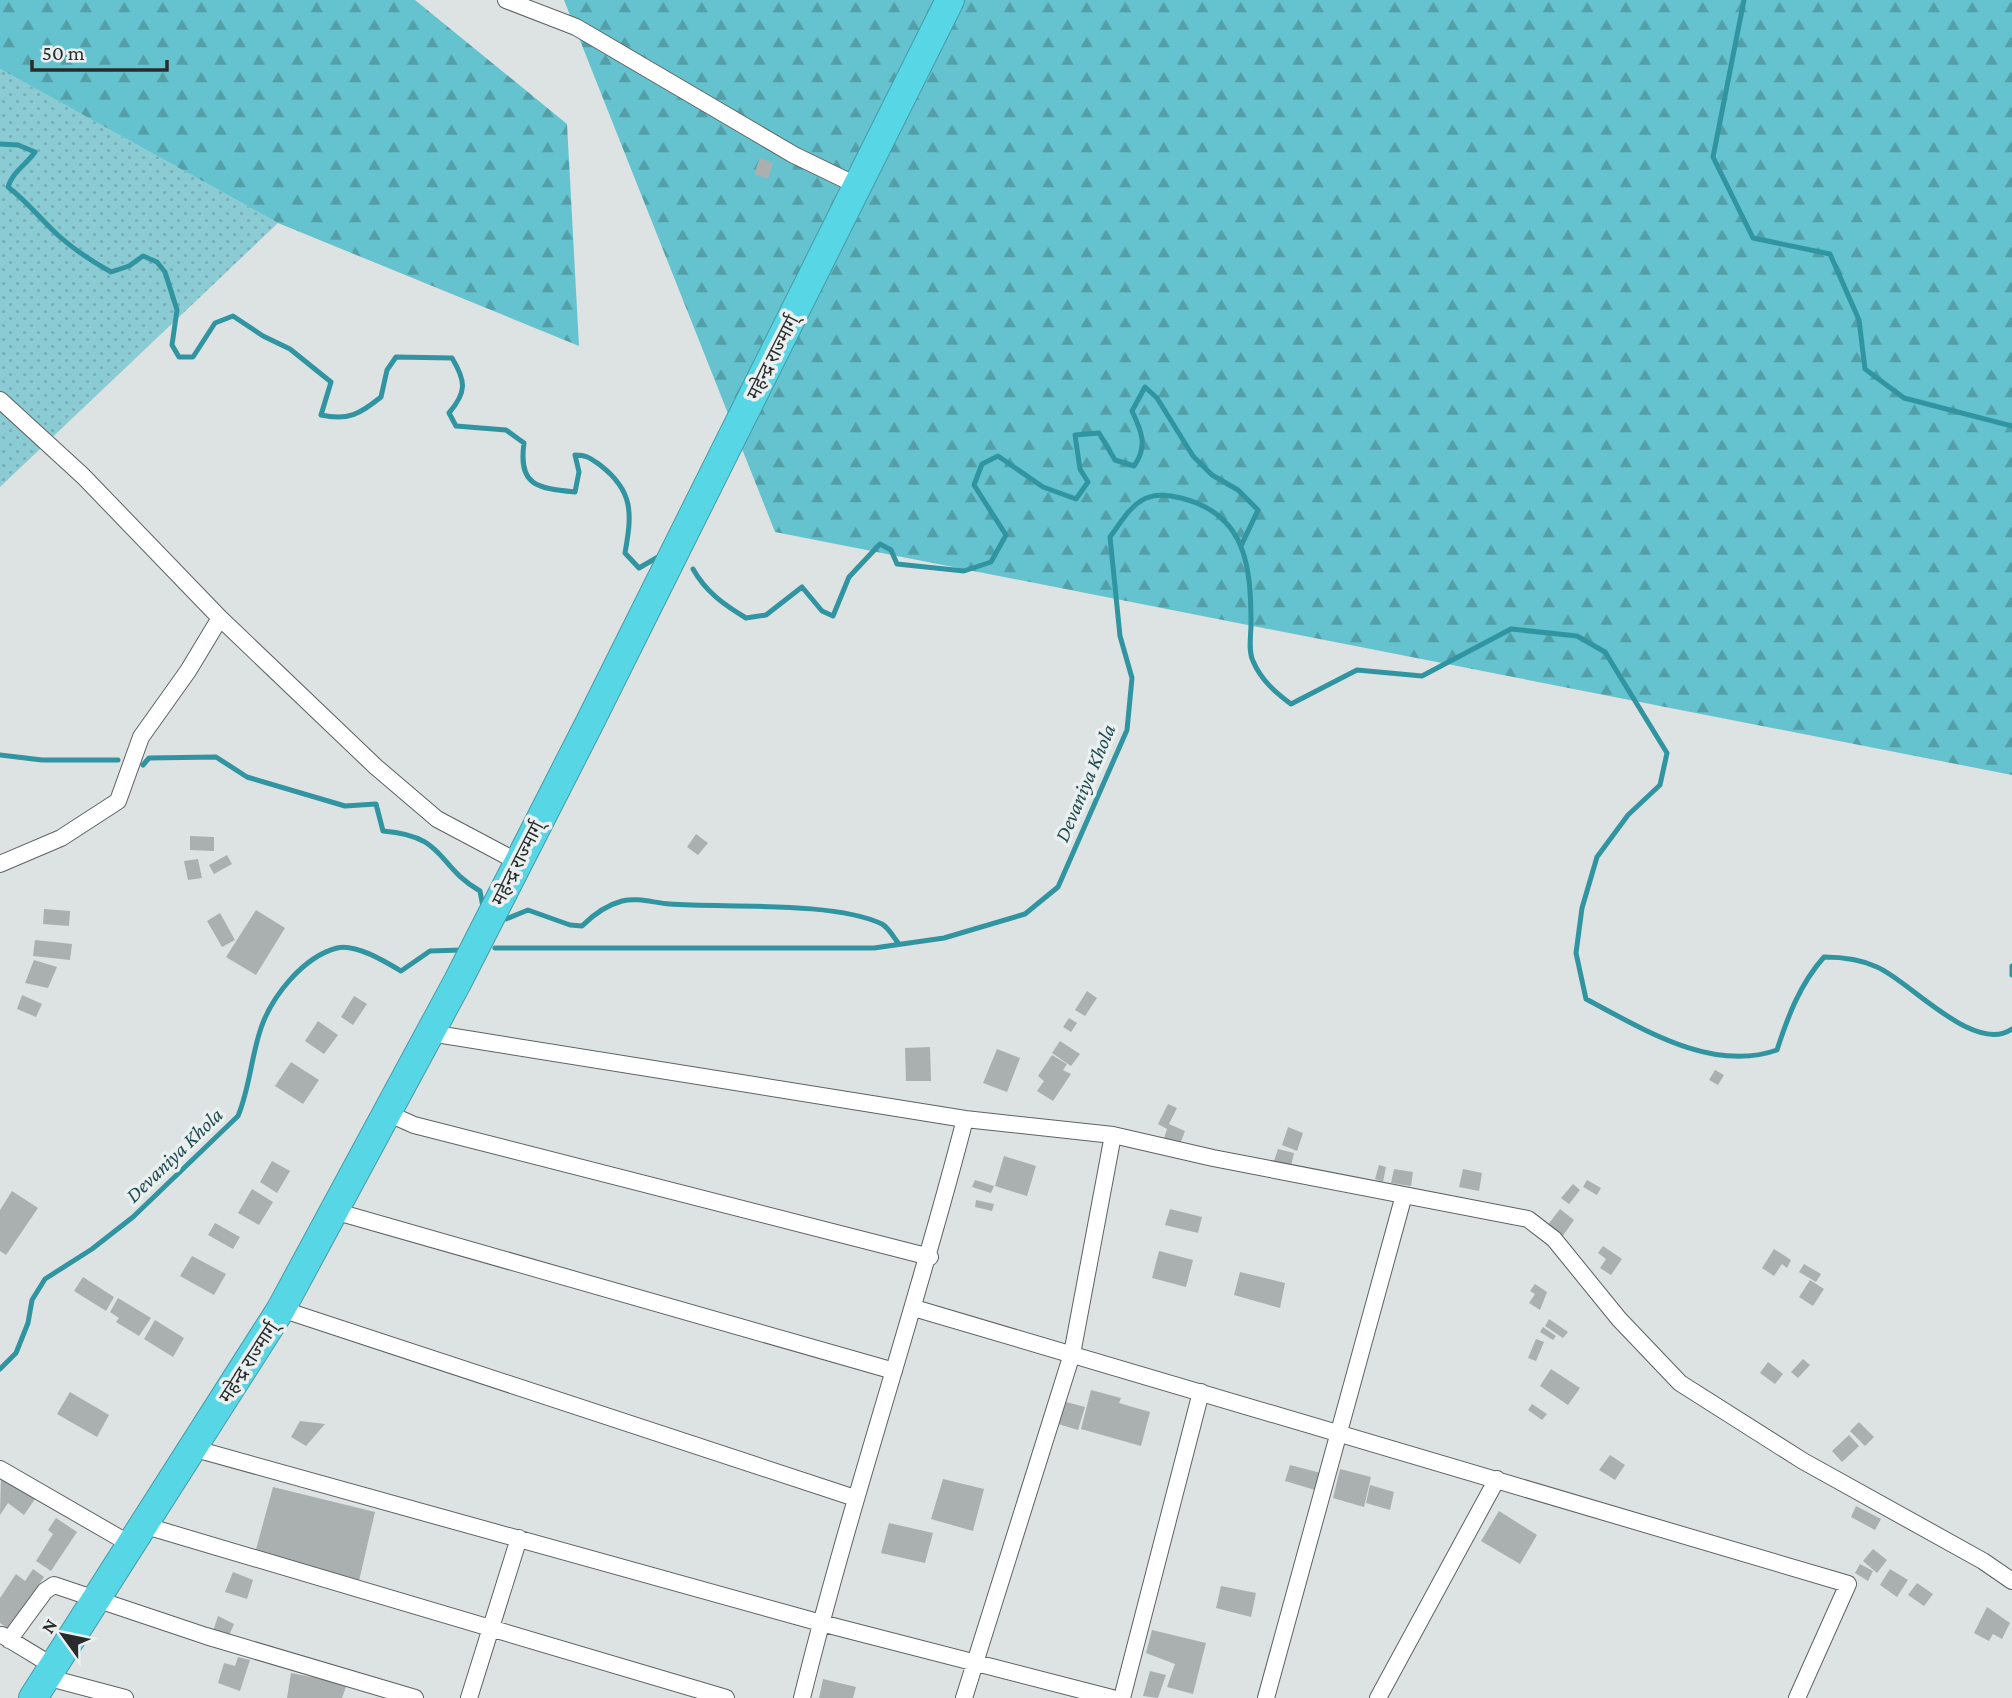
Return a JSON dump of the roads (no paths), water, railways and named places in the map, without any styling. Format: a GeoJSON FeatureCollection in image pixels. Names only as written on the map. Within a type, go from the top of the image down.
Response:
{"type":"FeatureCollection","features":[{"type":"Feature","properties":{"kind":"highway","name":"महेन्द्र राज्मार्ग्"},"geometry":{"type":"LineString","coordinates":[[44,1680],[281,1309],[387,1113],[458,981],[950,0]]}},
{"type":"Feature","properties":{"kind":"street"},"geometry":{"type":"LineString","coordinates":[[506,0],[576,27],[794,155],[858,186]]}},
{"type":"Feature","properties":{"kind":"street"},"geometry":{"type":"LineString","coordinates":[[0,400],[83,476],[220,618],[409,796],[469,838],[518,862]]}},
{"type":"Feature","properties":{"kind":"street"},"geometry":{"type":"LineString","coordinates":[[0,864],[61,838],[118,801],[138,747],[220,618]]}},
{"type":"Feature","properties":{"kind":"street"},"geometry":{"type":"LineString","coordinates":[[430,1033],[965,1119],[1113,1135],[1528,1219],[1538,1224],[1680,1383],[1802,1461],[1983,1561],[2012,1581]]}},
{"type":"Feature","properties":{"kind":"street"},"geometry":{"type":"LineString","coordinates":[[387,1113],[414,1125],[930,1257]]}},
{"type":"Feature","properties":{"kind":"street"},"geometry":{"type":"LineString","coordinates":[[802,1698],[855,1498],[930,1257],[965,1119]]}},
{"type":"Feature","properties":{"kind":"street"},"geometry":{"type":"LineString","coordinates":[[964,1698],[1072,1354],[1113,1135]]}},
{"type":"Feature","properties":{"kind":"street"},"geometry":{"type":"LineString","coordinates":[[1266,1698],[1341,1433],[1404,1195]]}},
{"type":"Feature","properties":{"kind":"street"},"geometry":{"type":"LineString","coordinates":[[334,1211],[894,1371]]}},
{"type":"Feature","properties":{"kind":"street"},"geometry":{"type":"LineString","coordinates":[[914,1308],[1848,1584],[1797,1698]]}},
{"type":"Feature","properties":{"kind":"street"},"geometry":{"type":"LineString","coordinates":[[281,1309],[855,1498]]}},
{"type":"Feature","properties":{"kind":"street"},"geometry":{"type":"LineString","coordinates":[[1122,1698],[1201,1392]]}},
{"type":"Feature","properties":{"kind":"street"},"geometry":{"type":"LineString","coordinates":[[192,1448],[821,1623],[1112,1698]]}},
{"type":"Feature","properties":{"kind":"street"},"geometry":{"type":"LineString","coordinates":[[0,1469],[136,1535],[489,1630],[726,1698]]}},
{"type":"Feature","properties":{"kind":"street"},"geometry":{"type":"LineString","coordinates":[[1378,1698],[1497,1479]]}},
{"type":"Feature","properties":{"kind":"street"},"geometry":{"type":"LineString","coordinates":[[469,1698],[519,1538]]}},
{"type":"Feature","properties":{"kind":"street"},"geometry":{"type":"LineString","coordinates":[[125,1698],[44,1680],[5,1637],[54,1585],[205,1636],[415,1698]]}},
{"type":"Feature","properties":{"kind":"waterway"},"geometry":{"type":"LineString","coordinates":[[1744,0],[1713,157],[1753,238],[1830,254],[1859,320],[1865,369],[1904,398],[2012,426]]}},
{"type":"Feature","properties":{"kind":"waterway"},"geometry":{"type":"LineString","coordinates":[[0,144],[18,145],[35,152],[16,173],[8,187],[72,247],[111,272],[129,266],[143,256],[157,262],[165,272],[177,310],[172,345],[179,357],[193,357],[215,323],[233,316],[263,336],[290,349],[331,382],[321,415],[339,417],[360,412],[381,397],[387,370],[396,357],[452,358],[462,380],[462,392],[449,413],[456,426],[506,430],[524,443],[523,457],[527,476],[533,482],[550,489],[575,492],[579,472],[575,455],[594,460],[611,475],[625,494],[629,515],[625,553],[639,568],[658,557]]}},
{"type":"Feature","properties":{"kind":"waterway"},"geometry":{"type":"LineString","coordinates":[[693,569],[716,597],[746,618],[766,615],[802,587],[822,611],[833,616],[849,577],[880,544],[891,550],[897,564],[964,571],[991,562],[1006,535],[974,485],[982,464],[998,456],[1043,487],[1076,499],[1088,482],[1080,469],[1075,435],[1099,433],[1115,460],[1134,466],[1141,452],[1142,439],[1132,411],[1145,387],[1157,398],[1193,456],[1212,475],[1238,490],[1258,510],[1241,546]]}},
{"type":"Feature","properties":{"kind":"waterway","name":"Devaniya Khola"},"geometry":{"type":"LineString","coordinates":[[495,948],[874,948],[944,938],[1025,914],[1058,887],[1127,730],[1132,678],[1120,636],[1110,537],[1138,503],[1156,495],[1167,495],[1203,506],[1219,516],[1232,530],[1246,563],[1249,582],[1251,657],[1264,680],[1291,704],[1357,670],[1422,676],[1511,629],[1577,636],[1605,652],[1667,753],[1660,785],[1628,815],[1597,857],[1582,908],[1576,953],[1586,999],[1679,1044],[1703,1052],[1752,1056],[1777,1050],[1790,1013],[1808,978],[1824,957],[1837,957],[1858,960],[1877,967],[1943,1013],[1980,1032],[1997,1034],[2012,1029]]}},
{"type":"Feature","properties":{"kind":"waterway"},"geometry":{"type":"LineString","coordinates":[[0,755],[42,760],[118,760]]}},
{"type":"Feature","properties":{"kind":"waterway"},"geometry":{"type":"LineString","coordinates":[[143,765],[149,758],[216,757],[247,777],[345,806],[376,804],[383,831],[404,834],[430,846],[455,872],[480,891],[483,907]]}},
{"type":"Feature","properties":{"kind":"waterway"},"geometry":{"type":"LineString","coordinates":[[500,917],[506,919],[528,910],[570,925],[582,926],[611,905],[634,900],[670,904],[779,907],[861,917],[882,924],[899,944]]}},
{"type":"Feature","properties":{"kind":"waterway","name":"Devaniya Khola"},"geometry":{"type":"LineString","coordinates":[[0,1369],[16,1353],[28,1323],[32,1300],[45,1279],[92,1249],[133,1217],[238,1116],[266,1016],[281,991],[301,969],[324,953],[344,947],[379,958],[401,971],[430,951],[461,950]]}},
{"type":"Feature","properties":{"kind":"waterway","name":"Devaniya Khola"},"geometry":{"type":"LineString","coordinates":[[2012,966],[2012,975]]}}]}
